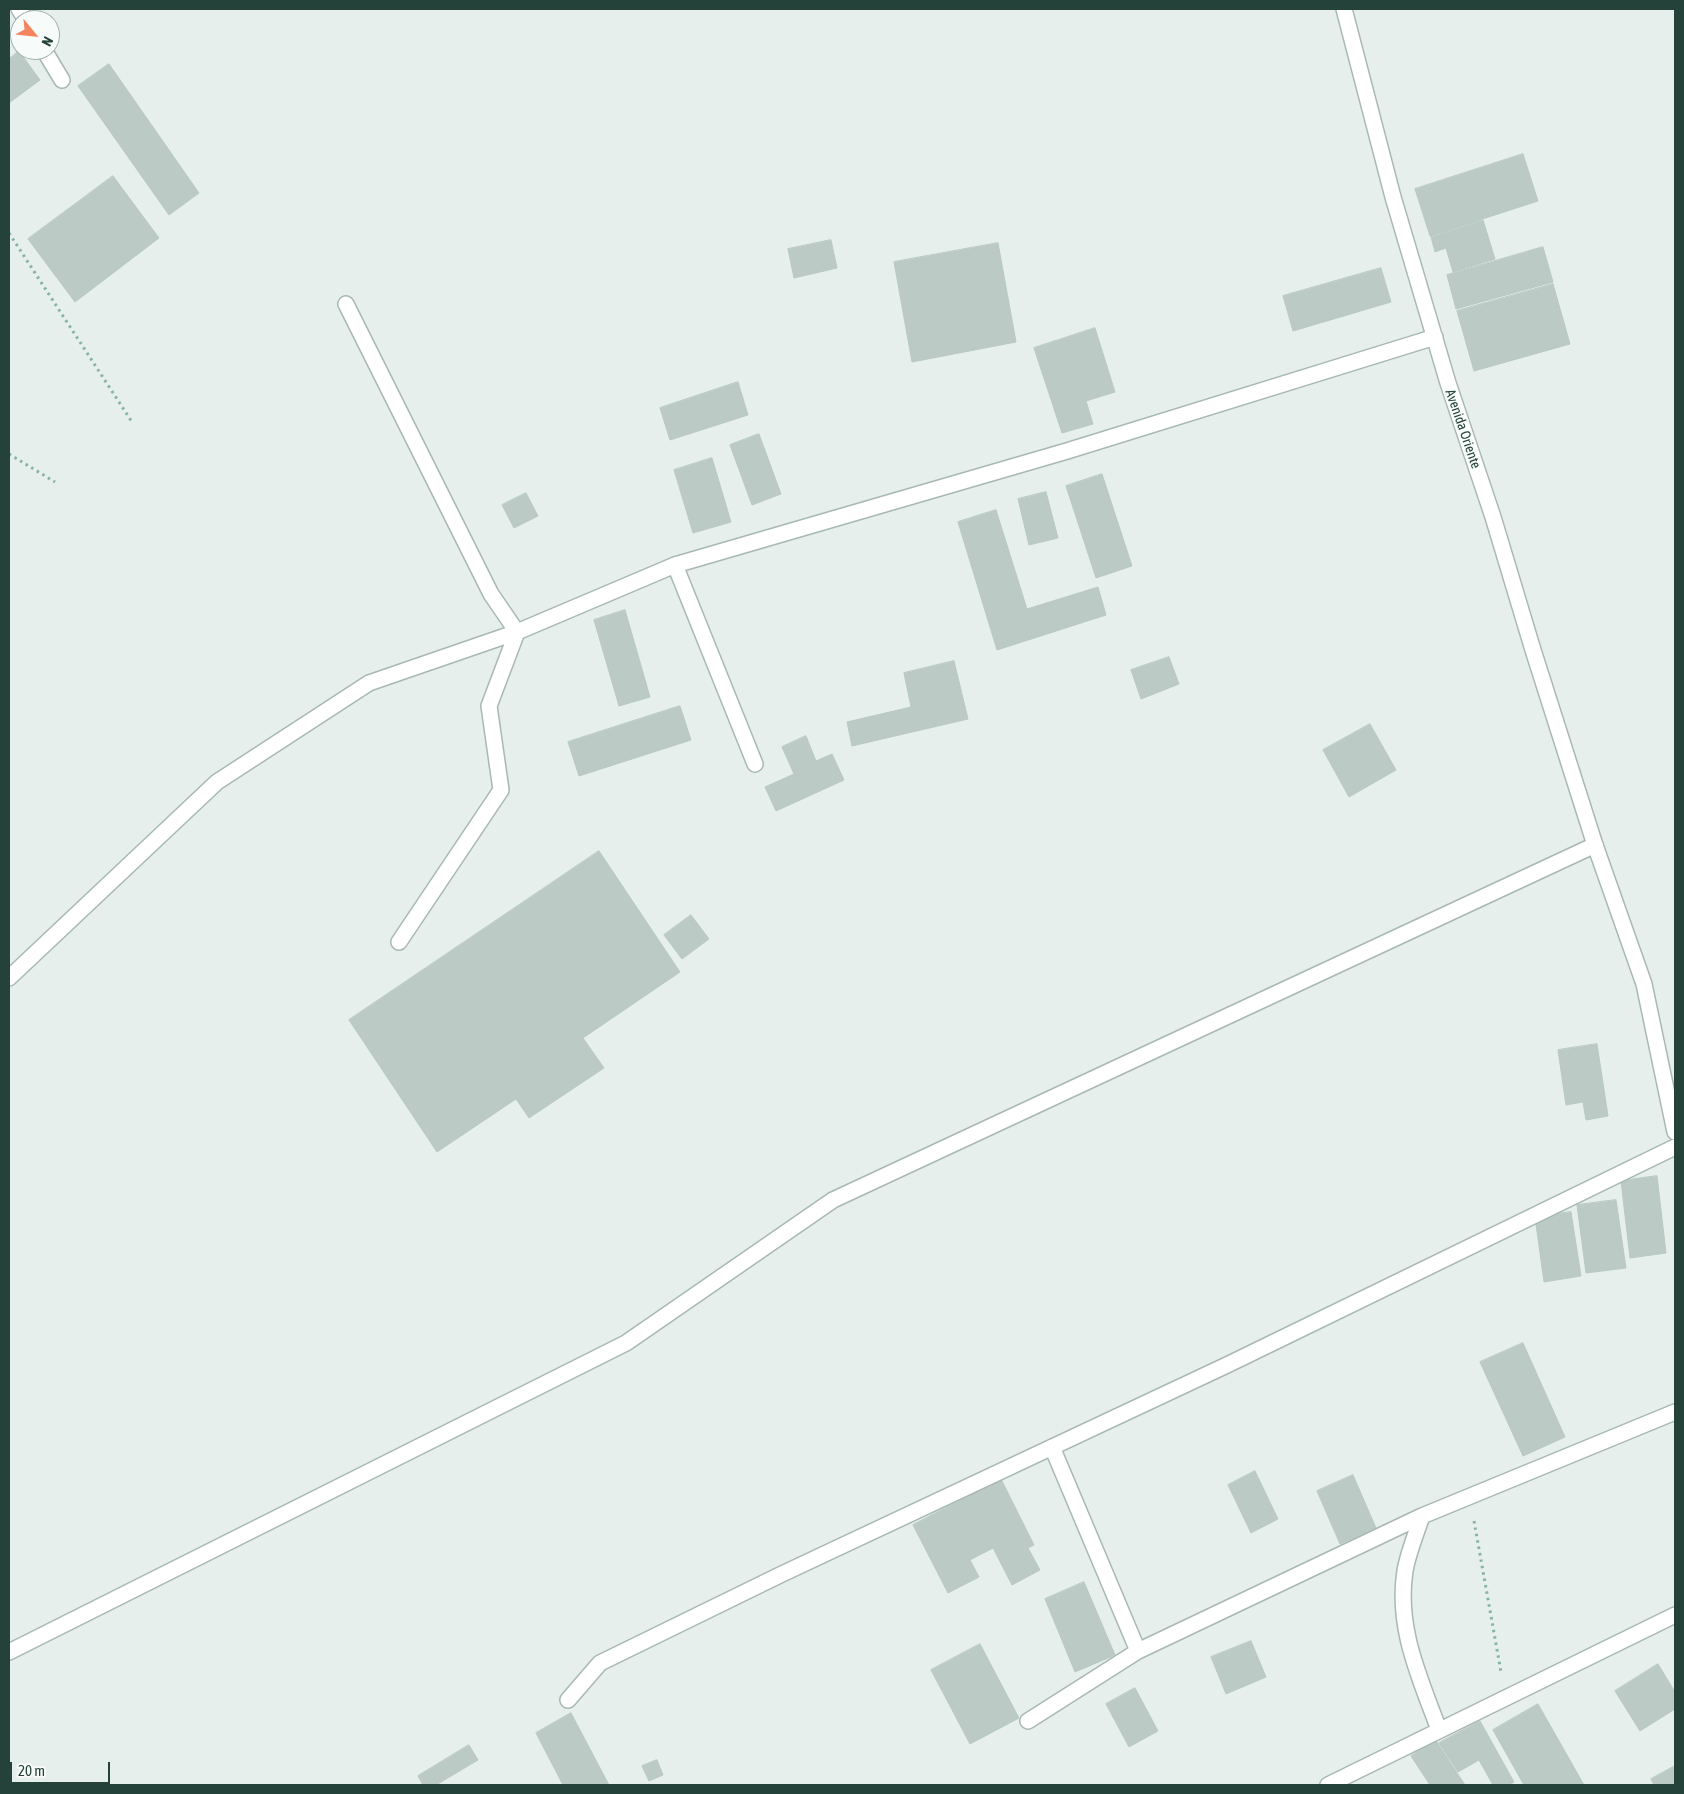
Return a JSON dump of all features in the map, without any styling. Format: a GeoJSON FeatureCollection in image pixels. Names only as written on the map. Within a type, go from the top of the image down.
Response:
{"type":"FeatureCollection","features":[{"type":"Feature","properties":{"kind":"street","name":"Avenida Oriente"},"geometry":{"type":"LineString","coordinates":[[1344,9],[1393,197],[1448,383],[1493,517],[1595,844],[1644,984],[1675,1132]]}},
{"type":"Feature","properties":{"kind":"street"},"geometry":{"type":"LineString","coordinates":[[50,60],[62,80]]}},
{"type":"Feature","properties":{"kind":"street"},"geometry":{"type":"LineString","coordinates":[[346,304],[491,594],[517,632]]}},
{"type":"Feature","properties":{"kind":"street"},"geometry":{"type":"LineString","coordinates":[[9,978],[217,782],[369,683],[517,632],[675,565],[1067,451],[1435,337]]}},
{"type":"Feature","properties":{"kind":"street"},"geometry":{"type":"LineString","coordinates":[[675,565],[755,764]]}},
{"type":"Feature","properties":{"kind":"street"},"geometry":{"type":"LineString","coordinates":[[399,942],[501,790],[489,706],[517,632]]}},
{"type":"Feature","properties":{"kind":"street"},"geometry":{"type":"LineString","coordinates":[[9,1652],[626,1343],[833,1200],[1595,844]]}},
{"type":"Feature","properties":{"kind":"street"},"geometry":{"type":"LineString","coordinates":[[568,1700],[600,1664],[782,1574],[1227,1365],[1675,1147]]}},
{"type":"Feature","properties":{"kind":"street"},"geometry":{"type":"LineString","coordinates":[[1028,1721],[1138,1651],[1422,1516],[1675,1412]]}},
{"type":"Feature","properties":{"kind":"street"},"geometry":{"type":"LineString","coordinates":[[1052,1447],[1138,1651]]}},
{"type":"Feature","properties":{"kind":"street"},"geometry":{"type":"LineString","coordinates":[[1422,1516],[1405,1569],[1402,1596],[1405,1630],[1411,1652],[1439,1730]]}},
{"type":"Feature","properties":{"kind":"street"},"geometry":{"type":"LineString","coordinates":[[1328,1785],[1675,1615]]}},
{"type":"Feature","properties":{"kind":"path"},"geometry":{"type":"LineString","coordinates":[[9,233],[132,422]]}},
{"type":"Feature","properties":{"kind":"path"},"geometry":{"type":"LineString","coordinates":[[9,454],[55,482]]}},
{"type":"Feature","properties":{"kind":"path"},"geometry":{"type":"LineString","coordinates":[[1469,1496],[1506,1698]]}},
{"type":"Feature","properties":{"kind":"building"},"geometry":{"type":"Polygon","coordinates":[[[9,59],[26,60],[40,80],[9,103],[9,59]]]}},
{"type":"Feature","properties":{"kind":"building"},"geometry":{"type":"Polygon","coordinates":[[[109,64],[199,193],[169,215],[78,86],[109,64]]]}},
{"type":"Feature","properties":{"kind":"building"},"geometry":{"type":"Polygon","coordinates":[[[1523,154],[1538,201],[1430,236],[1415,189],[1523,154]]]}},
{"type":"Feature","properties":{"kind":"building"},"geometry":{"type":"Polygon","coordinates":[[[113,176],[159,238],[75,302],[28,239],[113,176]]]}},
{"type":"Feature","properties":{"kind":"building"},"geometry":{"type":"Polygon","coordinates":[[[1483,220],[1495,259],[1453,272],[1446,248],[1435,252],[1431,237],[1483,220]]]}},
{"type":"Feature","properties":{"kind":"building"},"geometry":{"type":"Polygon","coordinates":[[[831,240],[837,268],[794,278],[788,249],[831,240]]]}},
{"type":"Feature","properties":{"kind":"building"},"geometry":{"type":"Polygon","coordinates":[[[998,243],[1016,342],[912,362],[894,262],[998,243]]]}},
{"type":"Feature","properties":{"kind":"building"},"geometry":{"type":"Polygon","coordinates":[[[1543,247],[1553,282],[1456,309],[1447,275],[1543,247]]]}},
{"type":"Feature","properties":{"kind":"building"},"geometry":{"type":"Polygon","coordinates":[[[1381,268],[1391,302],[1293,331],[1283,296],[1381,268]]]}},
{"type":"Feature","properties":{"kind":"building"},"geometry":{"type":"Polygon","coordinates":[[[1553,284],[1570,344],[1474,371],[1457,311],[1553,284]]]}},
{"type":"Feature","properties":{"kind":"building"},"geometry":{"type":"Polygon","coordinates":[[[1095,328],[1115,392],[1086,401],[1093,424],[1062,433],[1034,348],[1095,328]]]}},
{"type":"Feature","properties":{"kind":"building"},"geometry":{"type":"Polygon","coordinates":[[[738,382],[748,415],[670,440],[660,408],[738,382]]]}},
{"type":"Feature","properties":{"kind":"building"},"geometry":{"type":"Polygon","coordinates":[[[759,434],[781,494],[752,505],[730,445],[759,434]]]}},
{"type":"Feature","properties":{"kind":"building"},"geometry":{"type":"Polygon","coordinates":[[[712,458],[731,522],[693,533],[674,470],[712,458]]]}},
{"type":"Feature","properties":{"kind":"building"},"geometry":{"type":"Polygon","coordinates":[[[1102,474],[1132,566],[1096,578],[1066,486],[1102,474]]]}},
{"type":"Feature","properties":{"kind":"building"},"geometry":{"type":"Polygon","coordinates":[[[1046,492],[1058,538],[1029,545],[1018,499],[1046,492]]]}},
{"type":"Feature","properties":{"kind":"building"},"geometry":{"type":"Polygon","coordinates":[[[526,493],[538,516],[514,528],[502,505],[526,493]]]}},
{"type":"Feature","properties":{"kind":"building"},"geometry":{"type":"Polygon","coordinates":[[[996,510],[1027,609],[1098,587],[1106,615],[997,650],[958,522],[996,510]]]}},
{"type":"Feature","properties":{"kind":"building"},"geometry":{"type":"Polygon","coordinates":[[[625,610],[650,697],[619,706],[594,620],[625,610]]]}},
{"type":"Feature","properties":{"kind":"building"},"geometry":{"type":"Polygon","coordinates":[[[1169,657],[1179,684],[1141,699],[1131,670],[1169,657]]]}},
{"type":"Feature","properties":{"kind":"building"},"geometry":{"type":"Polygon","coordinates":[[[954,661],[968,719],[852,746],[847,722],[911,707],[904,673],[954,661]]]}},
{"type":"Feature","properties":{"kind":"building"},"geometry":{"type":"Polygon","coordinates":[[[680,706],[691,740],[579,776],[568,742],[680,706]]]}},
{"type":"Feature","properties":{"kind":"building"},"geometry":{"type":"Polygon","coordinates":[[[1370,724],[1396,770],[1349,797],[1323,750],[1370,724]]]}},
{"type":"Feature","properties":{"kind":"building"},"geometry":{"type":"Polygon","coordinates":[[[806,736],[816,761],[832,754],[844,780],[776,811],[765,787],[794,774],[782,747],[806,736]]]}},
{"type":"Feature","properties":{"kind":"building"},"geometry":{"type":"Polygon","coordinates":[[[599,851],[680,972],[583,1038],[604,1068],[529,1118],[516,1099],[437,1152],[349,1020],[599,851]]]}},
{"type":"Feature","properties":{"kind":"building"},"geometry":{"type":"Polygon","coordinates":[[[691,915],[709,939],[682,959],[664,935],[691,915]]]}},
{"type":"Feature","properties":{"kind":"building"},"geometry":{"type":"Polygon","coordinates":[[[1597,1044],[1608,1116],[1586,1120],[1583,1102],[1566,1105],[1558,1050],[1597,1044]]]}},
{"type":"Feature","properties":{"kind":"building"},"geometry":{"type":"Polygon","coordinates":[[[1657,1176],[1666,1253],[1630,1258],[1621,1181],[1657,1176]]]}},
{"type":"Feature","properties":{"kind":"building"},"geometry":{"type":"Polygon","coordinates":[[[1616,1200],[1626,1268],[1586,1273],[1577,1205],[1616,1200]]]}},
{"type":"Feature","properties":{"kind":"building"},"geometry":{"type":"Polygon","coordinates":[[[1571,1212],[1581,1276],[1544,1282],[1535,1217],[1571,1212]]]}},
{"type":"Feature","properties":{"kind":"building"},"geometry":{"type":"Polygon","coordinates":[[[1523,1343],[1565,1437],[1523,1456],[1480,1362],[1523,1343]]]}},
{"type":"Feature","properties":{"kind":"building"},"geometry":{"type":"Polygon","coordinates":[[[1255,1471],[1278,1519],[1251,1533],[1228,1485],[1255,1471]]]}},
{"type":"Feature","properties":{"kind":"building"},"geometry":{"type":"Polygon","coordinates":[[[1353,1475],[1376,1528],[1340,1544],[1317,1491],[1353,1475]]]}},
{"type":"Feature","properties":{"kind":"building"},"geometry":{"type":"Polygon","coordinates":[[[1001,1479],[1034,1545],[1028,1548],[1040,1570],[1012,1585],[993,1548],[970,1560],[979,1577],[948,1593],[913,1525],[1001,1479]]]}},
{"type":"Feature","properties":{"kind":"building"},"geometry":{"type":"Polygon","coordinates":[[[1084,1582],[1115,1655],[1075,1672],[1045,1599],[1084,1582]]]}},
{"type":"Feature","properties":{"kind":"building"},"geometry":{"type":"Polygon","coordinates":[[[1251,1641],[1266,1677],[1226,1694],[1211,1657],[1251,1641]]]}},
{"type":"Feature","properties":{"kind":"building"},"geometry":{"type":"Polygon","coordinates":[[[980,1644],[1019,1718],[970,1744],[931,1670],[980,1644]]]}},
{"type":"Feature","properties":{"kind":"building"},"geometry":{"type":"Polygon","coordinates":[[[1658,1664],[1675,1692],[1675,1709],[1640,1731],[1615,1691],[1658,1664]]]}},
{"type":"Feature","properties":{"kind":"building"},"geometry":{"type":"Polygon","coordinates":[[[1135,1688],[1158,1731],[1129,1747],[1106,1704],[1135,1688]]]}},
{"type":"Feature","properties":{"kind":"building"},"geometry":{"type":"Polygon","coordinates":[[[1538,1704],[1584,1785],[1556,1785],[1555,1783],[1551,1785],[1524,1785],[1493,1730],[1538,1704]]]}},
{"type":"Feature","properties":{"kind":"building"},"geometry":{"type":"Polygon","coordinates":[[[571,1713],[609,1785],[563,1785],[536,1733],[571,1713]]]}},
{"type":"Feature","properties":{"kind":"building"},"geometry":{"type":"Polygon","coordinates":[[[1480,1721],[1514,1782],[1508,1785],[1493,1785],[1479,1760],[1458,1772],[1439,1743],[1480,1721]]]}},
{"type":"Feature","properties":{"kind":"building"},"geometry":{"type":"Polygon","coordinates":[[[1435,1739],[1465,1785],[1430,1785],[1411,1756],[1435,1739]]]}},
{"type":"Feature","properties":{"kind":"building"},"geometry":{"type":"Polygon","coordinates":[[[469,1745],[478,1760],[436,1785],[423,1785],[418,1776],[469,1745]]]}},
{"type":"Feature","properties":{"kind":"building"},"geometry":{"type":"Polygon","coordinates":[[[657,1760],[663,1775],[649,1781],[642,1766],[657,1760]]]}},
{"type":"Feature","properties":{"kind":"building"},"geometry":{"type":"Polygon","coordinates":[[[1675,1766],[1675,1785],[1654,1785],[1651,1779],[1675,1766]]]}}]}
